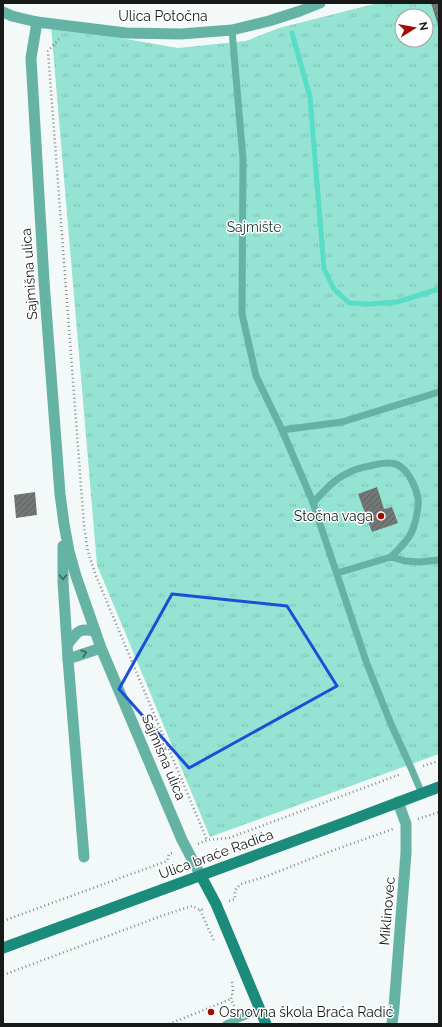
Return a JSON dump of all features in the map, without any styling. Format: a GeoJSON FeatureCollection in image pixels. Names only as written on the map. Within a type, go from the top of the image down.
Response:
{"type":"FeatureCollection","features":[{"type":"Feature","properties":{"kind":"main road","name":"Ulica braće Radića"},"geometry":{"type":"LineString","coordinates":[[3,948],[202,876],[439,787]]}},
{"type":"Feature","properties":{"kind":"main road"},"geometry":{"type":"LineString","coordinates":[[202,876],[216,904],[266,1024]]}},
{"type":"Feature","properties":{"kind":"street","name":"Ulica Potočna"},"geometry":{"type":"LineString","coordinates":[[3,12],[12,16],[37,22],[69,26],[126,32],[181,34],[232,30],[269,21],[320,3]]}},
{"type":"Feature","properties":{"kind":"street","name":"Sajmišna ulica"},"geometry":{"type":"LineString","coordinates":[[37,22],[31,58],[44,281],[60,494],[70,557],[101,648],[186,849],[202,876]]}},
{"type":"Feature","properties":{"kind":"street","name":"Sajmišna ulica"},"geometry":{"type":"LineString","coordinates":[[64,524],[63,582],[84,857]]}},
{"type":"Feature","properties":{"kind":"street"},"geometry":{"type":"LineString","coordinates":[[68,644],[76,633],[82,630],[94,631]]}},
{"type":"Feature","properties":{"kind":"street"},"geometry":{"type":"LineString","coordinates":[[68,659],[101,648]]}},
{"type":"Feature","properties":{"kind":"street","name":"Miklinovec"},"geometry":{"type":"LineString","coordinates":[[392,1024],[406,853],[406,824],[398,802]]}},
{"type":"Feature","properties":{"kind":"lane"},"geometry":{"type":"LineString","coordinates":[[232,30],[243,159],[242,314],[256,376],[282,430],[313,503],[367,664],[391,724],[422,794]]}},
{"type":"Feature","properties":{"kind":"lane"},"geometry":{"type":"LineString","coordinates":[[282,430],[342,422],[439,392]]}},
{"type":"Feature","properties":{"kind":"lane"},"geometry":{"type":"LineString","coordinates":[[313,503],[346,473],[382,463],[397,464],[407,472],[414,484],[418,499],[417,514],[408,539],[391,557],[337,573]]}},
{"type":"Feature","properties":{"kind":"lane"},"geometry":{"type":"LineString","coordinates":[[391,557],[405,561],[420,562],[439,560]]}},
{"type":"Feature","properties":{"kind":"lane"},"geometry":{"type":"LineString","coordinates":[[226,1024],[260,1010]]}},
{"type":"Feature","properties":{"kind":"path"},"geometry":{"type":"LineString","coordinates":[[69,26],[67,35],[57,41],[48,51],[84,526],[88,552],[96,576],[207,840]]}},
{"type":"Feature","properties":{"kind":"path"},"geometry":{"type":"LineString","coordinates":[[3,921],[166,861],[169,854],[207,840],[228,838],[439,761]]}},
{"type":"Feature","properties":{"kind":"path"},"geometry":{"type":"LineString","coordinates":[[200,910],[234,899],[235,890],[241,884],[267,876],[439,812]]}},
{"type":"Feature","properties":{"kind":"path"},"geometry":{"type":"LineString","coordinates":[[3,976],[42,960],[192,906],[200,910],[216,944]]}},
{"type":"Feature","properties":{"kind":"path"},"geometry":{"type":"LineString","coordinates":[[231,978],[233,990],[231,1000],[239,1019]]}},
{"type":"Feature","properties":{"kind":"path"},"geometry":{"type":"LineString","coordinates":[[168,1024],[231,1000]]}},
{"type":"Feature","properties":{"kind":"highlighted area"},"geometry":{"type":"Polygon","coordinates":[[[172,594],[287,606],[337,686],[189,768],[119,689],[172,594]]]}},
{"type":"Feature","properties":{"kind":"green space","name":"Sajmište"},"geometry":{"type":"Polygon","coordinates":[[[378,3],[439,3],[439,754],[210,837],[97,565],[51,26],[178,48],[246,41],[279,28],[378,3]]]}},
{"type":"Feature","properties":{"kind":"building"},"geometry":{"type":"Polygon","coordinates":[[[431,3],[439,3],[438,25],[434,8],[433,8],[431,3]]]}},
{"type":"Feature","properties":{"kind":"building","name":"Stočna vaga"},"geometry":{"type":"Polygon","coordinates":[[[377,487],[384,509],[392,507],[398,523],[372,532],[358,494],[377,487]]]}},
{"type":"Feature","properties":{"kind":"building"},"geometry":{"type":"Polygon","coordinates":[[[35,492],[37,515],[16,518],[14,495],[35,492]]]}},
{"type":"Feature","properties":{"kind":"waterway"},"geometry":{"type":"LineString","coordinates":[[292,33],[310,97],[324,269],[334,289],[349,303],[370,304],[397,302],[439,289]]}},
{"type":"Feature","properties":{"kind":"place","name":"Stočna vaga"},"geometry":{"type":"Point","coordinates":[381,516]}},
{"type":"Feature","properties":{"kind":"place","name":"Osnovna škola Braća Radić"},"geometry":{"type":"Point","coordinates":[211,1012]}}]}
